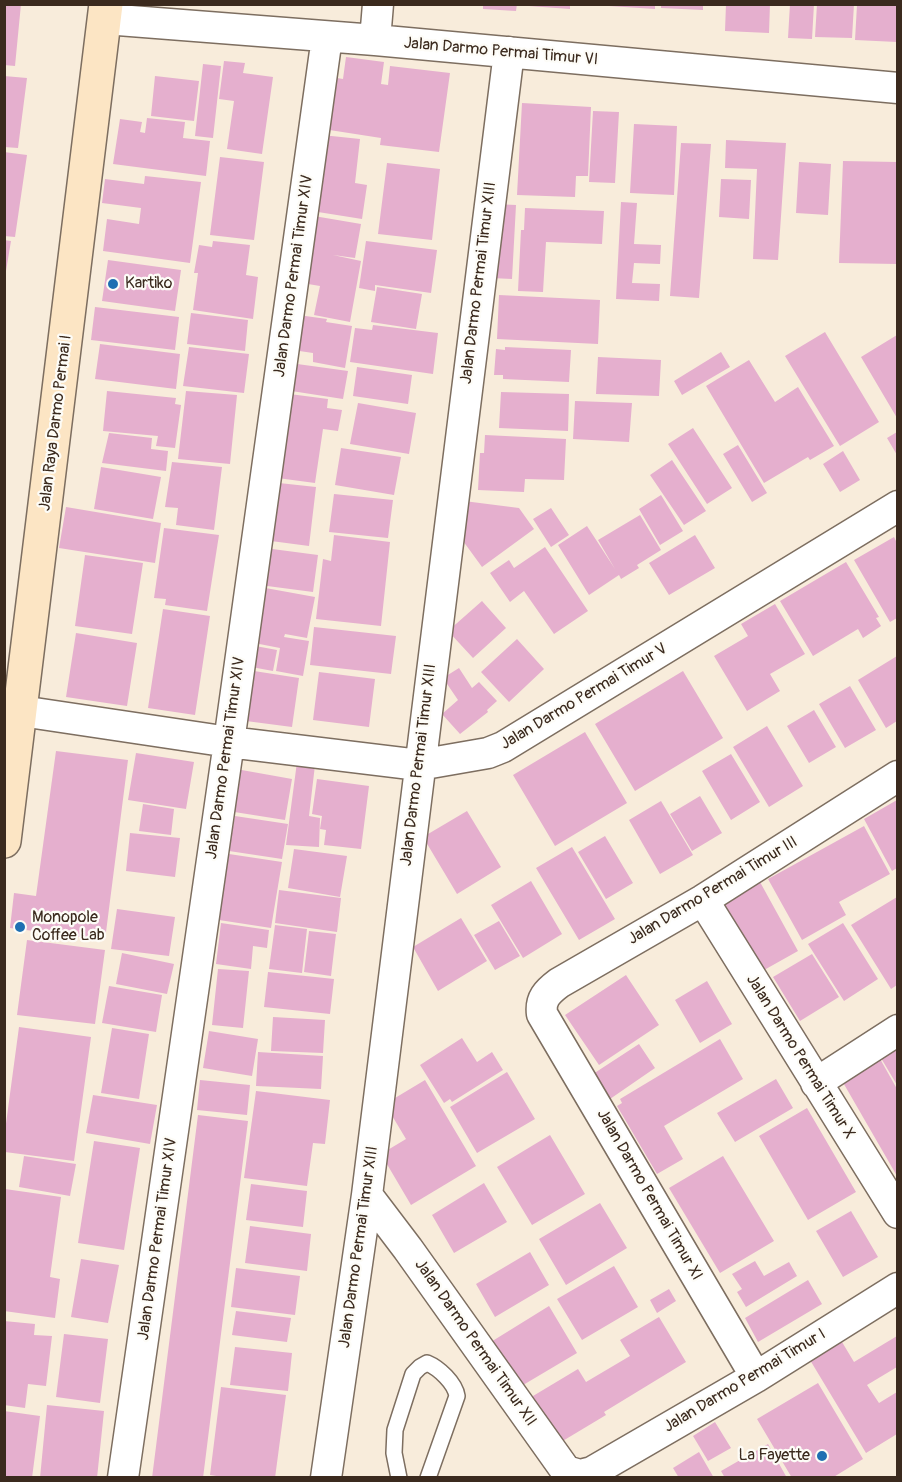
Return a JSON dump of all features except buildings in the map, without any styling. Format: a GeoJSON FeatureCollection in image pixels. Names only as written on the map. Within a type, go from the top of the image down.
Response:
{"type":"FeatureCollection","features":[{"type":"Feature","properties":{"kind":"street"},"geometry":{"type":"LineString","coordinates":[[375,40],[378,4]]}},
{"type":"Feature","properties":{"kind":"street","name":"Jalan Darmo Permai Timur VI"},"geometry":{"type":"LineString","coordinates":[[105,12],[327,37],[897,88]]}},
{"type":"Feature","properties":{"kind":"street","name":"Jalan Raya Darmo Permai I"},"geometry":{"type":"LineString","coordinates":[[4,841],[105,12]]}},
{"type":"Feature","properties":{"kind":"street","name":"Jalan Darmo Permai Timur XIV"},"geometry":{"type":"LineString","coordinates":[[123,1478],[327,37]]}},
{"type":"Feature","properties":{"kind":"street","name":"Jalan Darmo Permai Timur XIII"},"geometry":{"type":"LineString","coordinates":[[326,1478],[367,1195],[509,52]]}},
{"type":"Feature","properties":{"kind":"street","name":"Jalan Darmo Permai Timur V"},"geometry":{"type":"LineString","coordinates":[[21,711],[229,742],[419,765],[488,753],[503,747],[897,506]]}},
{"type":"Feature","properties":{"kind":"street","name":"Jalan Darmo Permai Timur III"},"geometry":{"type":"LineString","coordinates":[[542,1014],[541,1006],[544,997],[559,983],[703,900],[897,776]]}},
{"type":"Feature","properties":{"kind":"street","name":"Jalan Darmo Permai Timur X"},"geometry":{"type":"LineString","coordinates":[[703,900],[897,1213]]}},
{"type":"Feature","properties":{"kind":"street","name":"Jalan Darmo Permai Timur XI"},"geometry":{"type":"LineString","coordinates":[[542,1014],[756,1377]]}},
{"type":"Feature","properties":{"kind":"street"},"geometry":{"type":"LineString","coordinates":[[816,1083],[897,1030]]}},
{"type":"Feature","properties":{"kind":"street","name":"Jalan Darmo Permai Timur XII"},"geometry":{"type":"LineString","coordinates":[[367,1195],[567,1472],[580,1475],[592,1472]]}},
{"type":"Feature","properties":{"kind":"street","name":"Jalan Darmo Permai Timur I"},"geometry":{"type":"LineString","coordinates":[[592,1472],[756,1377],[897,1288]]}},
{"type":"Feature","properties":{"kind":"lane"},"geometry":{"type":"LineString","coordinates":[[399,1478],[394,1453],[395,1430],[413,1374],[428,1363],[435,1366],[455,1388],[457,1396],[428,1478]]}},
{"type":"Feature","properties":{"kind":"place","name":"Kartiko"},"geometry":{"type":"Point","coordinates":[113,284]}},
{"type":"Feature","properties":{"kind":"place","name":"Monopole Coffee Lab"},"geometry":{"type":"Point","coordinates":[20,927]}},
{"type":"Feature","properties":{"kind":"place","name":"La Fayette"},"geometry":{"type":"Point","coordinates":[822,1456]}}]}
